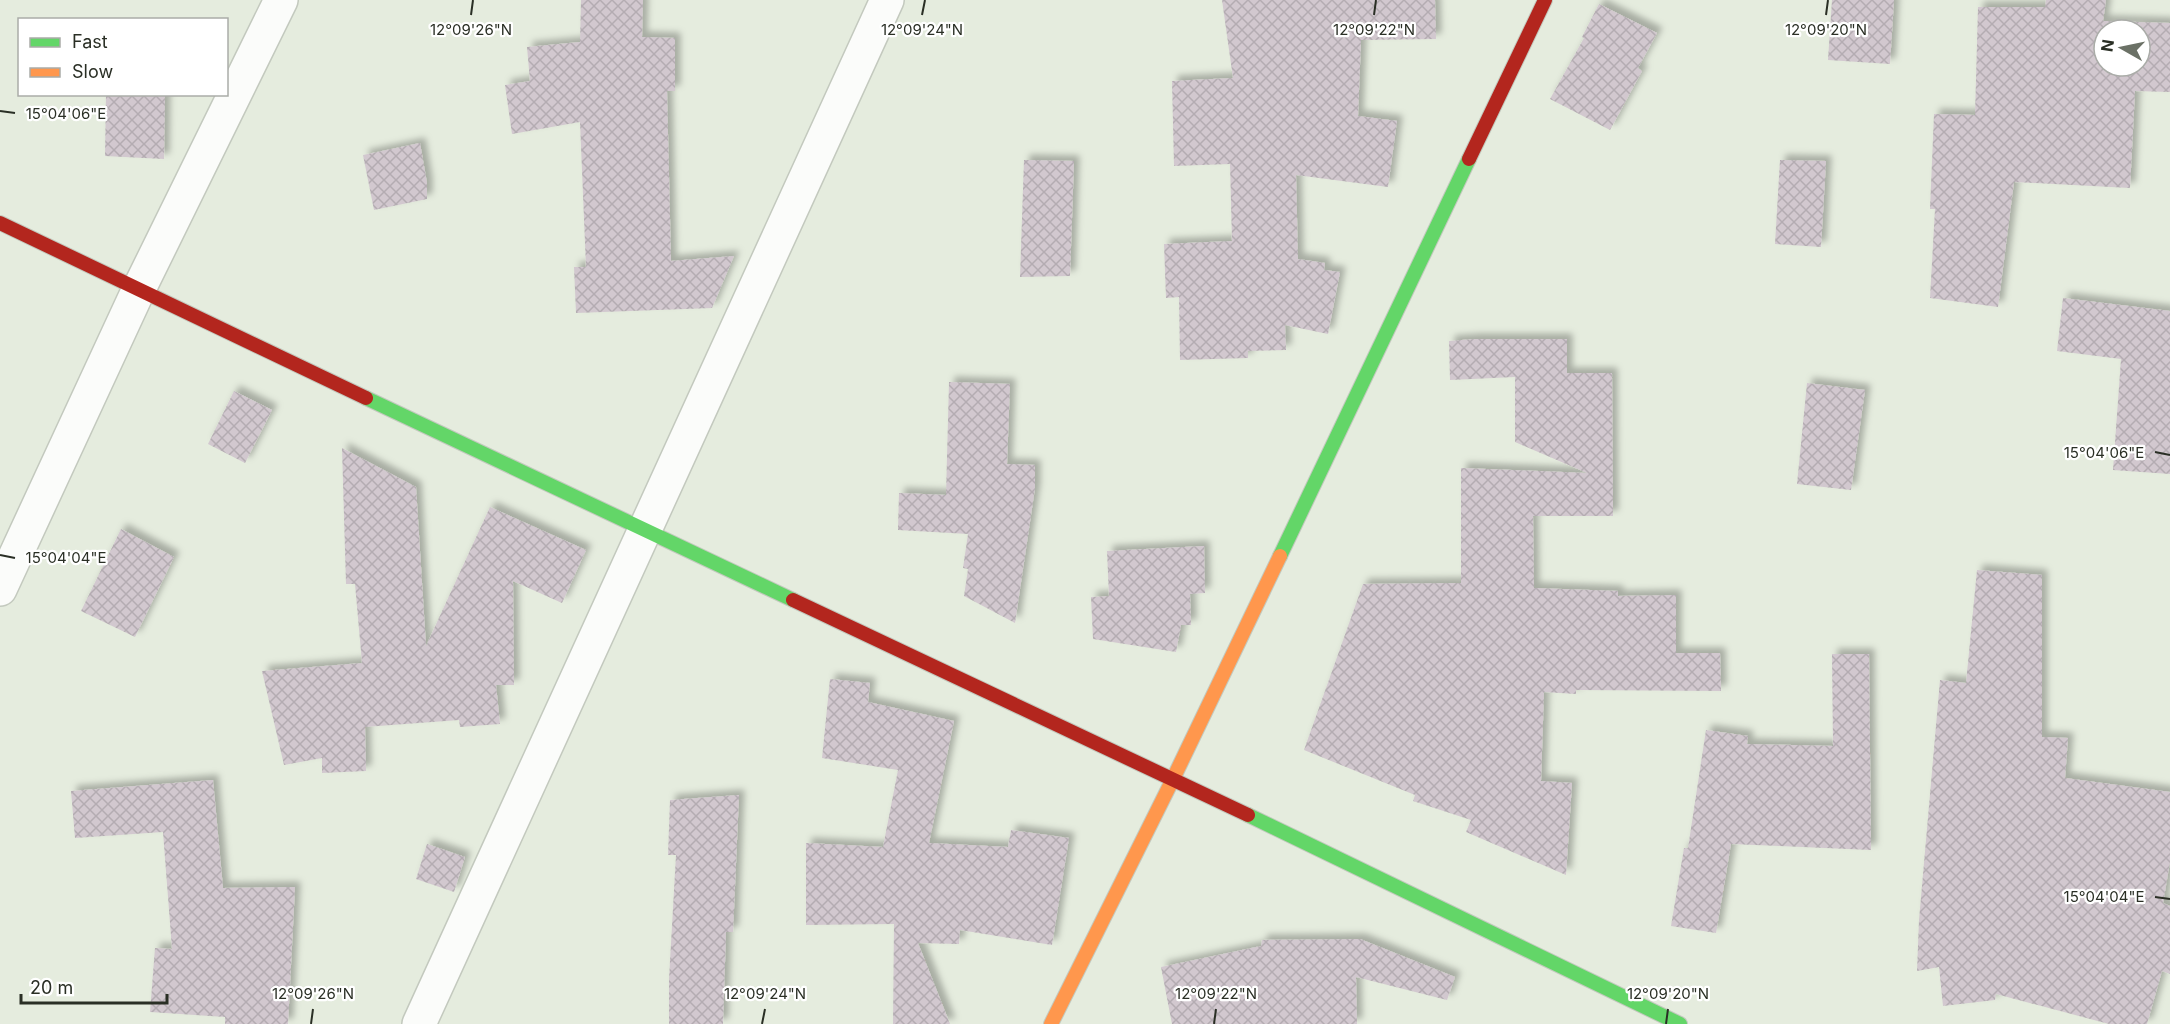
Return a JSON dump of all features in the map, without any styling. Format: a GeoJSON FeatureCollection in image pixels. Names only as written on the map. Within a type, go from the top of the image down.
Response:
{"type":"FeatureCollection","features":[{"type":"Feature","properties":{"kind":"street"},"geometry":{"type":"LineString","coordinates":[[0,590],[138,291],[281,0]]}},
{"type":"Feature","properties":{"kind":"street"},"geometry":{"type":"LineString","coordinates":[[419,1024],[887,0]]}},
{"type":"Feature","properties":{"kind":"street"},"geometry":{"type":"LineString","coordinates":[[1051,1024],[1173,779],[1545,0]]}},
{"type":"Feature","properties":{"kind":"street"},"geometry":{"type":"LineString","coordinates":[[0,223],[138,291],[1173,779],[1680,1024]]}},
{"type":"Feature","properties":{"kind":"building"},"geometry":{"type":"Polygon","coordinates":[[[581,0],[643,0],[642,37],[675,38],[675,91],[667,91],[671,261],[734,256],[712,308],[576,313],[574,267],[586,267],[580,122],[512,134],[505,85],[530,81],[527,47],[580,42],[581,0]]]}},
{"type":"Feature","properties":{"kind":"building"},"geometry":{"type":"Polygon","coordinates":[[[1222,0],[1435,0],[1436,39],[1361,40],[1358,116],[1397,121],[1388,187],[1296,175],[1298,259],[1325,263],[1324,270],[1340,272],[1328,334],[1285,325],[1286,350],[1248,351],[1248,358],[1180,360],[1179,297],[1166,298],[1164,244],[1232,241],[1230,164],[1174,166],[1172,81],[1233,78],[1222,0]]]}},
{"type":"Feature","properties":{"kind":"building"},"geometry":{"type":"Polygon","coordinates":[[[1832,0],[1894,0],[1890,64],[1828,60],[1832,0]]]}},
{"type":"Feature","properties":{"kind":"building"},"geometry":{"type":"Polygon","coordinates":[[[2046,0],[2106,0],[2103,18],[2092,18],[2092,78],[2152,78],[2152,22],[2170,23],[2170,92],[2135,91],[2130,188],[2014,182],[1998,307],[1930,298],[1935,209],[1930,209],[1934,114],[1975,115],[1978,7],[2045,7],[2046,0]]]}},
{"type":"Feature","properties":{"kind":"building"},"geometry":{"type":"Polygon","coordinates":[[[1599,4],[1657,33],[1638,68],[1642,71],[1610,130],[1550,99],[1584,38],[1582,37],[1599,4]]]}},
{"type":"Feature","properties":{"kind":"building"},"geometry":{"type":"Polygon","coordinates":[[[106,96],[165,96],[164,159],[105,156],[106,96]]]}},
{"type":"Feature","properties":{"kind":"building"},"geometry":{"type":"Polygon","coordinates":[[[420,143],[427,183],[427,199],[374,210],[363,155],[420,143]]]}},
{"type":"Feature","properties":{"kind":"building"},"geometry":{"type":"Polygon","coordinates":[[[1024,160],[1074,161],[1070,276],[1020,277],[1024,160]]]}},
{"type":"Feature","properties":{"kind":"building"},"geometry":{"type":"Polygon","coordinates":[[[1780,160],[1826,161],[1821,247],[1775,244],[1780,160]]]}},
{"type":"Feature","properties":{"kind":"building"},"geometry":{"type":"Polygon","coordinates":[[[2063,298],[2170,311],[2170,474],[2113,470],[2121,359],[2057,351],[2063,298]]]}},
{"type":"Feature","properties":{"kind":"building"},"geometry":{"type":"Polygon","coordinates":[[[1567,339],[1567,373],[1612,373],[1613,516],[1533,516],[1534,588],[1618,591],[1618,596],[1676,595],[1676,653],[1720,653],[1721,691],[1576,690],[1576,694],[1544,692],[1541,781],[1572,783],[1566,875],[1466,832],[1471,820],[1413,801],[1415,795],[1304,750],[1363,584],[1461,583],[1461,468],[1587,473],[1515,442],[1515,377],[1450,380],[1449,341],[1567,339]]]}},
{"type":"Feature","properties":{"kind":"building"},"geometry":{"type":"Polygon","coordinates":[[[949,382],[1010,384],[1007,464],[1035,465],[1035,488],[1015,623],[964,596],[968,569],[963,568],[968,534],[898,530],[899,493],[946,495],[949,382]]]}},
{"type":"Feature","properties":{"kind":"building"},"geometry":{"type":"Polygon","coordinates":[[[1807,383],[1865,390],[1851,490],[1797,484],[1807,383]]]}},
{"type":"Feature","properties":{"kind":"building"},"geometry":{"type":"Polygon","coordinates":[[[234,391],[272,410],[245,463],[208,444],[234,391]]]}},
{"type":"Feature","properties":{"kind":"building"},"geometry":{"type":"Polygon","coordinates":[[[342,448],[416,487],[426,646],[490,507],[586,550],[562,603],[513,581],[514,685],[496,685],[500,724],[460,727],[459,720],[365,727],[366,771],[322,773],[322,758],[284,765],[262,671],[362,663],[355,584],[346,584],[342,448]]]}},
{"type":"Feature","properties":{"kind":"building"},"geometry":{"type":"Polygon","coordinates":[[[121,529],[174,557],[135,637],[81,611],[121,529]]]}},
{"type":"Feature","properties":{"kind":"building"},"geometry":{"type":"Polygon","coordinates":[[[1204,546],[1205,593],[1190,594],[1191,625],[1181,625],[1176,652],[1093,639],[1091,597],[1109,596],[1107,551],[1204,546]]]}},
{"type":"Feature","properties":{"kind":"building"},"geometry":{"type":"Polygon","coordinates":[[[1977,570],[2042,575],[2042,737],[2068,738],[2065,778],[2170,792],[2170,862],[2163,903],[2170,906],[2170,974],[2162,971],[2147,1024],[2109,1024],[1996,994],[1995,1000],[1943,1006],[1939,967],[1917,971],[1919,920],[1940,680],[1966,683],[1977,570]]]}},
{"type":"Feature","properties":{"kind":"building"},"geometry":{"type":"Polygon","coordinates":[[[1832,654],[1869,654],[1871,850],[1731,844],[1716,933],[1671,926],[1684,848],[1688,848],[1706,730],[1748,736],[1747,744],[1833,746],[1832,654]]]}},
{"type":"Feature","properties":{"kind":"building"},"geometry":{"type":"Polygon","coordinates":[[[830,679],[870,683],[868,702],[954,721],[929,843],[1008,847],[1011,830],[1069,838],[1052,945],[960,930],[959,944],[918,943],[950,1024],[893,1024],[894,924],[806,925],[806,843],[883,847],[898,770],[822,758],[830,679]]]}},
{"type":"Feature","properties":{"kind":"building"},"geometry":{"type":"Polygon","coordinates":[[[213,780],[223,888],[295,887],[288,1024],[225,1024],[225,1017],[150,1012],[155,948],[172,949],[163,832],[75,838],[71,791],[213,780]]]}},
{"type":"Feature","properties":{"kind":"building"},"geometry":{"type":"Polygon","coordinates":[[[739,795],[733,932],[726,932],[723,1024],[669,1024],[669,979],[676,855],[668,855],[670,800],[739,795]]]}},
{"type":"Feature","properties":{"kind":"building"},"geometry":{"type":"Polygon","coordinates":[[[427,844],[465,857],[454,892],[416,879],[427,844]]]}},
{"type":"Feature","properties":{"kind":"building"},"geometry":{"type":"Polygon","coordinates":[[[1360,939],[1455,977],[1447,1000],[1356,977],[1357,1024],[1172,1024],[1161,967],[1261,946],[1262,940],[1360,939]]]}},
{"type":"Feature","properties":{"kind":"traffic: fast"},"geometry":{"type":"LineString","coordinates":[[1280,556],[1469,159]]}},
{"type":"Feature","properties":{"kind":"traffic: fast"},"geometry":{"type":"LineString","coordinates":[[366,398],[793,600]]}},
{"type":"Feature","properties":{"kind":"traffic: fast"},"geometry":{"type":"LineString","coordinates":[[1248,815],[1680,1024]]}},
{"type":"Feature","properties":{"kind":"traffic: slow"},"geometry":{"type":"LineString","coordinates":[[1051,1024],[1173,779],[1280,556]]}},
{"type":"Feature","properties":{"kind":"traffic: jam"},"geometry":{"type":"LineString","coordinates":[[1469,159],[1545,0]]}},
{"type":"Feature","properties":{"kind":"traffic: jam"},"geometry":{"type":"LineString","coordinates":[[0,223],[366,398]]}},
{"type":"Feature","properties":{"kind":"traffic: jam"},"geometry":{"type":"LineString","coordinates":[[793,600],[1248,815]]}}]}
